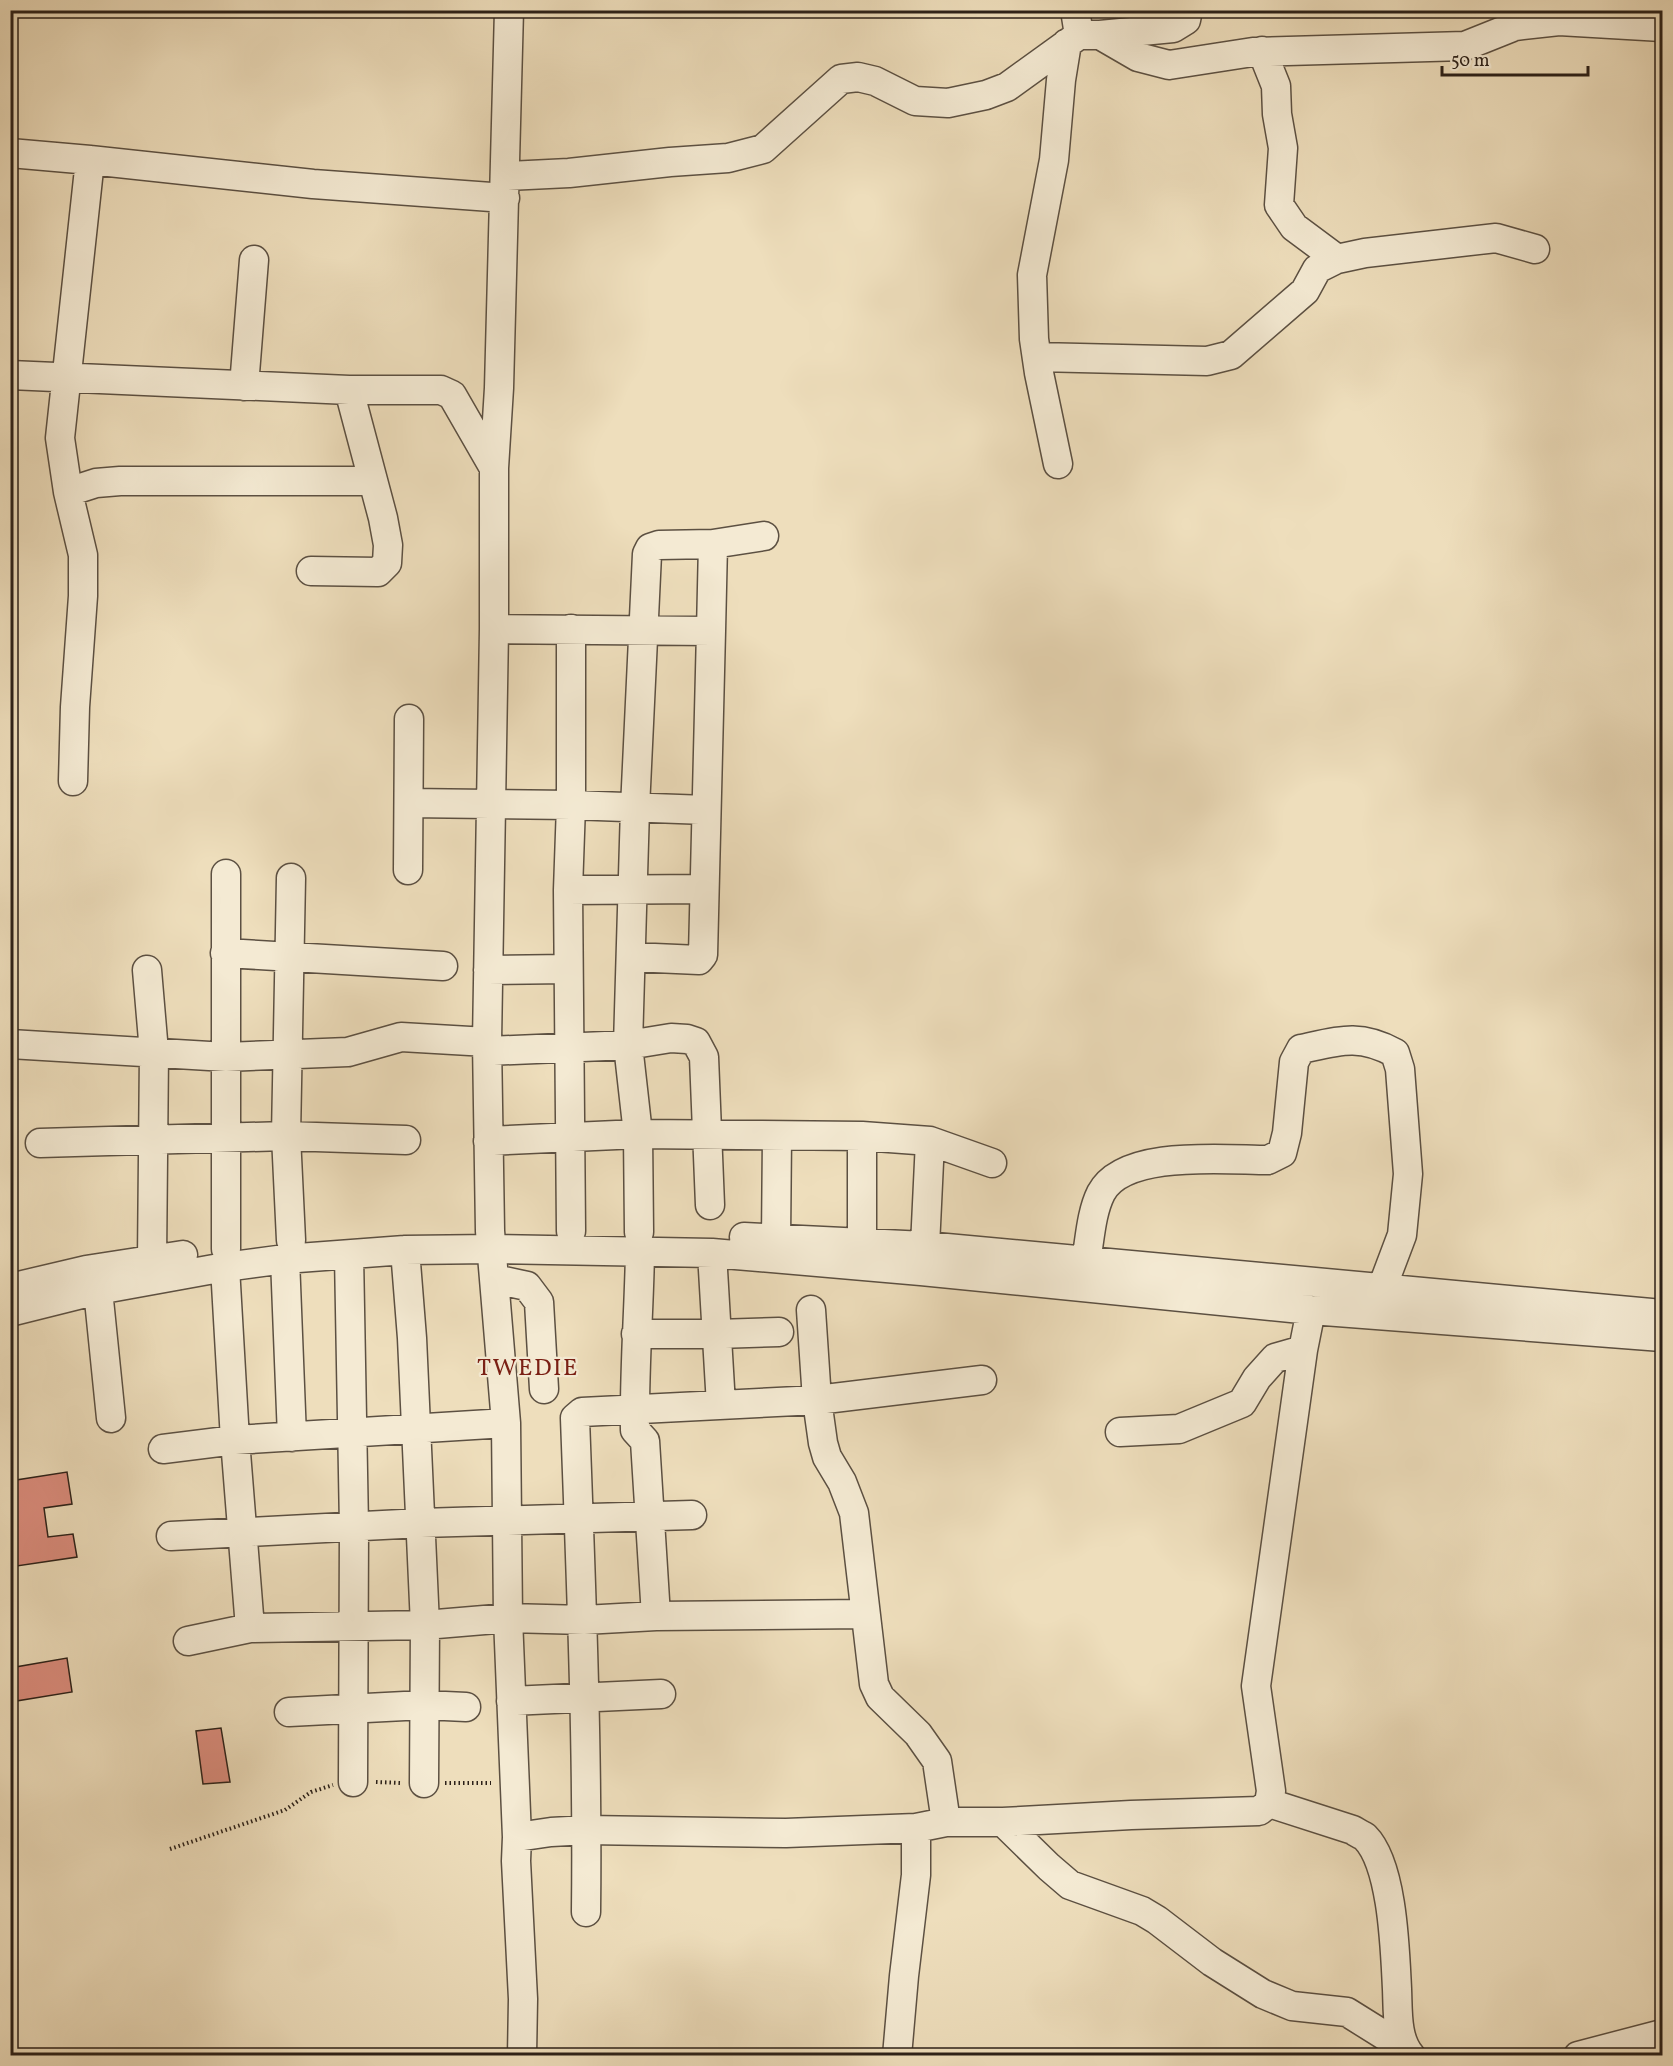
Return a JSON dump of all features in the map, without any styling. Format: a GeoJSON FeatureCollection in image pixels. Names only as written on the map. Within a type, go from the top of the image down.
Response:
{"type":"FeatureCollection","features":[{"type":"Feature","properties":{"kind":"street"},"geometry":{"type":"LineString","coordinates":[[509,10],[499,388],[494,468],[494,629],[487,1047],[491,1240],[506,1423],[508,1618],[523,1999],[522,2055]]}},
{"type":"Feature","properties":{"kind":"street"},"geometry":{"type":"LineString","coordinates":[[10,153],[314,184],[505,187],[569,173],[728,158],[763,150],[841,79],[858,76],[875,81],[915,101],[948,103],[986,95],[1007,87],[1080,31],[1173,28],[1185,20],[1188,10]]}},
{"type":"Feature","properties":{"kind":"street"},"geometry":{"type":"LineString","coordinates":[[1080,31],[1138,57],[1169,65],[1262,51],[1465,46],[1515,26],[1559,21],[1662,27]]}},
{"type":"Feature","properties":{"kind":"street"},"geometry":{"type":"LineString","coordinates":[[1058,464],[1034,339],[1032,275],[1054,160],[1060,91],[1080,31]]}},
{"type":"Feature","properties":{"kind":"street"},"geometry":{"type":"LineString","coordinates":[[1262,51],[1276,86],[1277,114],[1283,148],[1279,205],[1294,227],[1337,259]]}},
{"type":"Feature","properties":{"kind":"street"},"geometry":{"type":"LineString","coordinates":[[73,781],[83,596],[83,555],[68,492],[60,438],[90,160]]}},
{"type":"Feature","properties":{"kind":"street"},"geometry":{"type":"LineString","coordinates":[[1037,357],[1207,361],[1231,355],[1305,291],[1317,269],[1337,259],[1365,253],[1496,238],[1535,249]]}},
{"type":"Feature","properties":{"kind":"street"},"geometry":{"type":"LineString","coordinates":[[244,386],[254,260]]}},
{"type":"Feature","properties":{"kind":"street"},"geometry":{"type":"LineString","coordinates":[[10,375],[349,390],[441,390],[452,395],[494,468]]}},
{"type":"Feature","properties":{"kind":"street"},"geometry":{"type":"LineString","coordinates":[[311,571],[378,572],[387,563],[388,545],[383,518],[349,390]]}},
{"type":"Feature","properties":{"kind":"street"},"geometry":{"type":"LineString","coordinates":[[68,492],[96,483],[120,481],[372,481]]}},
{"type":"Feature","properties":{"kind":"street"},"geometry":{"type":"LineString","coordinates":[[656,1616],[645,1441],[635,1430],[636,1334],[639,1304],[638,1134],[628,1045],[635,808],[647,554],[651,548],[658,545],[713,544],[764,536]]}},
{"type":"Feature","properties":{"kind":"street"},"geometry":{"type":"LineString","coordinates":[[632,957],[699,960],[703,955],[713,544]]}},
{"type":"Feature","properties":{"kind":"street"},"geometry":{"type":"LineString","coordinates":[[571,628],[568,1046],[572,1232]]}},
{"type":"Feature","properties":{"kind":"street"},"geometry":{"type":"LineString","coordinates":[[494,629],[711,631]]}},
{"type":"Feature","properties":{"kind":"street"},"geometry":{"type":"LineString","coordinates":[[408,870],[409,719]]}},
{"type":"Feature","properties":{"kind":"street"},"geometry":{"type":"LineString","coordinates":[[409,803],[571,805],[706,810]]}},
{"type":"Feature","properties":{"kind":"street"},"geometry":{"type":"LineString","coordinates":[[225,874],[225,1258],[235,1440],[250,1628]]}},
{"type":"Feature","properties":{"kind":"street"},"geometry":{"type":"LineString","coordinates":[[291,878],[286,1136],[292,1437]]}},
{"type":"Feature","properties":{"kind":"street"},"geometry":{"type":"LineString","coordinates":[[568,890],[704,889]]}},
{"type":"Feature","properties":{"kind":"street"},"geometry":{"type":"LineString","coordinates":[[225,953],[443,966]]}},
{"type":"Feature","properties":{"kind":"street"},"geometry":{"type":"LineString","coordinates":[[488,970],[568,969]]}},
{"type":"Feature","properties":{"kind":"street"},"geometry":{"type":"LineString","coordinates":[[147,970],[154,1052],[152,1260]]}},
{"type":"Feature","properties":{"kind":"street"},"geometry":{"type":"LineString","coordinates":[[10,1044],[226,1058],[348,1052],[401,1037],[487,1047],[628,1045],[671,1038],[687,1039],[696,1042],[704,1057],[710,1205]]}},
{"type":"Feature","properties":{"kind":"street"},"geometry":{"type":"LineString","coordinates":[[1086,1261],[1092,1221],[1101,1192],[1115,1176],[1138,1166],[1169,1160],[1268,1160],[1282,1153],[1287,1133],[1294,1062],[1301,1049],[1343,1039],[1378,1044],[1395,1053],[1401,1069],[1407,1184],[1402,1235],[1383,1288]]}},
{"type":"Feature","properties":{"kind":"street"},"geometry":{"type":"LineString","coordinates":[[488,1141],[638,1134],[862,1136],[930,1142],[992,1164]]}},
{"type":"Feature","properties":{"kind":"street"},"geometry":{"type":"LineString","coordinates":[[40,1143],[286,1136],[406,1140]]}},
{"type":"Feature","properties":{"kind":"street"},"geometry":{"type":"LineString","coordinates":[[776,1239],[777,1136]]}},
{"type":"Feature","properties":{"kind":"street"},"geometry":{"type":"LineString","coordinates":[[861,1243],[862,1136]]}},
{"type":"Feature","properties":{"kind":"street"},"geometry":{"type":"LineString","coordinates":[[925,1246],[930,1142]]}},
{"type":"Feature","properties":{"kind":"street"},"geometry":{"type":"LineString","coordinates":[[10,1288],[86,1270],[152,1260],[225,1258],[404,1232],[491,1240],[639,1242],[776,1239],[925,1246],[1662,1314]]}},
{"type":"Feature","properties":{"kind":"street"},"geometry":{"type":"LineString","coordinates":[[288,1250],[349,1255],[572,1232],[712,1253],[932,1272],[1311,1310],[1662,1337]]}},
{"type":"Feature","properties":{"kind":"street"},"geometry":{"type":"LineString","coordinates":[[405,1250],[422,1523],[425,1624],[424,1783]]}},
{"type":"Feature","properties":{"kind":"street"},"geometry":{"type":"LineString","coordinates":[[712,1253],[722,1405]]}},
{"type":"Feature","properties":{"kind":"street"},"geometry":{"type":"LineString","coordinates":[[349,1255],[354,1527],[353,1782]]}},
{"type":"Feature","properties":{"kind":"street"},"geometry":{"type":"LineString","coordinates":[[10,1312],[225,1258]]}},
{"type":"Feature","properties":{"kind":"street"},"geometry":{"type":"LineString","coordinates":[[495,1279],[527,1286],[539,1302],[544,1389]]}},
{"type":"Feature","properties":{"kind":"street"},"geometry":{"type":"LineString","coordinates":[[98,1290],[111,1418]]}},
{"type":"Feature","properties":{"kind":"street"},"geometry":{"type":"LineString","coordinates":[[811,1310],[817,1400],[823,1443],[827,1457],[842,1482],[854,1513],[874,1684],[880,1698],[918,1734],[937,1761],[946,1822]]}},
{"type":"Feature","properties":{"kind":"street"},"geometry":{"type":"LineString","coordinates":[[517,1836],[587,1830],[786,1833],[916,1828],[946,1822],[1003,1822],[1259,1811],[1269,1803],[1271,1791],[1256,1686],[1303,1350],[1311,1310]]}},
{"type":"Feature","properties":{"kind":"street"},"geometry":{"type":"LineString","coordinates":[[636,1334],[779,1332]]}},
{"type":"Feature","properties":{"kind":"street"},"geometry":{"type":"LineString","coordinates":[[1120,1432],[1179,1430],[1242,1403],[1257,1378],[1275,1358],[1303,1350]]}},
{"type":"Feature","properties":{"kind":"street"},"geometry":{"type":"LineString","coordinates":[[586,1912],[584,1620],[575,1418],[582,1412],[817,1400],[982,1380]]}},
{"type":"Feature","properties":{"kind":"street"},"geometry":{"type":"LineString","coordinates":[[163,1449],[235,1440],[506,1423]]}},
{"type":"Feature","properties":{"kind":"street"},"geometry":{"type":"LineString","coordinates":[[171,1536],[422,1523],[692,1515]]}},
{"type":"Feature","properties":{"kind":"street"},"geometry":{"type":"LineString","coordinates":[[188,1641],[250,1628],[425,1624],[508,1618],[584,1620],[656,1616],[865,1614]]}},
{"type":"Feature","properties":{"kind":"street"},"geometry":{"type":"LineString","coordinates":[[511,1701],[660,1694]]}},
{"type":"Feature","properties":{"kind":"street"},"geometry":{"type":"LineString","coordinates":[[289,1712],[424,1705],[466,1707]]}},
{"type":"Feature","properties":{"kind":"street"},"geometry":{"type":"LineString","coordinates":[[1269,1803],[1353,1830],[1364,1837],[1373,1850],[1387,1884],[1395,1946],[1398,2013],[1407,2051]]}},
{"type":"Feature","properties":{"kind":"street"},"geometry":{"type":"LineString","coordinates":[[1003,1822],[1070,1885],[1142,1911],[1212,1962],[1263,1994],[1292,2006],[1347,2012],[1407,2051]]}},
{"type":"Feature","properties":{"kind":"street"},"geometry":{"type":"LineString","coordinates":[[897,2055],[916,1875],[916,1828]]}},
{"type":"Feature","properties":{"kind":"street"},"geometry":{"type":"LineString","coordinates":[[1578,2055],[1662,2034]]}},
{"type":"Feature","properties":{"kind":"building"},"geometry":{"type":"Polygon","coordinates":[[[67,1472],[72,1504],[44,1508],[48,1537],[73,1534],[77,1557],[10,1567],[10,1481],[67,1472]]]}},
{"type":"Feature","properties":{"kind":"building"},"geometry":{"type":"Polygon","coordinates":[[[67,1658],[72,1692],[10,1702],[10,1668],[67,1658]]]}},
{"type":"Feature","properties":{"kind":"building"},"geometry":{"type":"Polygon","coordinates":[[[221,1728],[230,1782],[203,1784],[196,1731],[221,1728]]]}},
{"type":"Feature","properties":{"kind":"district","name":"TWEDIE"},"geometry":{"type":"Point","coordinates":[528,1367]}}]}
